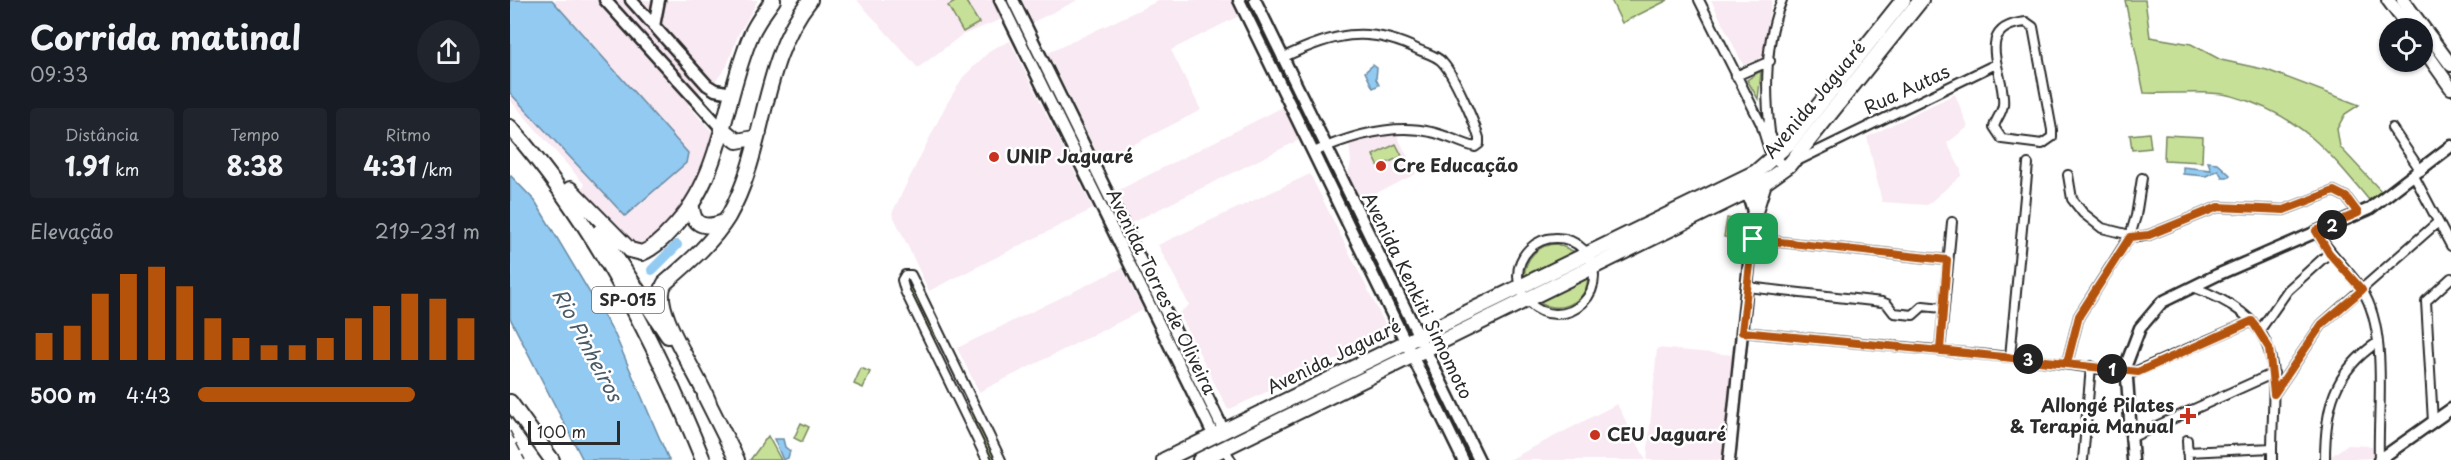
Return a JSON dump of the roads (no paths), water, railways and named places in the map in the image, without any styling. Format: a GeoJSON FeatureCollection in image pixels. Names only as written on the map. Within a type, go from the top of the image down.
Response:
{"type":"FeatureCollection","features":[{"type":"Feature","properties":{"kind":"highway"},"geometry":{"type":"LineString","coordinates":[[533,152],[626,247],[636,252],[647,251],[661,241],[692,208],[709,170],[751,34],[773,0]]}},
{"type":"Feature","properties":{"kind":"highway"},"geometry":{"type":"LineString","coordinates":[[737,460],[671,328],[661,296],[666,283],[711,241],[724,222],[743,185],[779,55],[788,33],[810,0]]}},
{"type":"Feature","properties":{"kind":"highway","name":"Avenida Jaguaré"},"geometry":{"type":"LineString","coordinates":[[1741,188],[1788,144],[1902,0]]}},
{"type":"Feature","properties":{"kind":"highway","name":"Avenida Jaguaré"},"geometry":{"type":"LineString","coordinates":[[1164,460],[1520,287],[1590,261],[1741,188],[1764,183],[1789,165],[1921,0]]}},
{"type":"Feature","properties":{"kind":"highway","name":"SP-015"},"geometry":{"type":"LineString","coordinates":[[510,126],[533,152],[573,207],[609,265],[668,377],[703,460]]}},
{"type":"Feature","properties":{"kind":"highway"},"geometry":{"type":"LineString","coordinates":[[722,128],[737,141],[754,138],[759,133]]}},
{"type":"Feature","properties":{"kind":"highway"},"geometry":{"type":"LineString","coordinates":[[1754,215],[1764,183]]}},
{"type":"Feature","properties":{"kind":"highway"},"geometry":{"type":"LineString","coordinates":[[570,189],[617,258],[709,403]]}},
{"type":"Feature","properties":{"kind":"highway"},"geometry":{"type":"LineString","coordinates":[[692,208],[693,218],[701,226],[711,227],[724,222]]}},
{"type":"Feature","properties":{"kind":"highway","name":"Avenida Jaguaré"},"geometry":{"type":"LineString","coordinates":[[1200,460],[1228,454],[1419,353],[1527,300],[1590,261]]}},
{"type":"Feature","properties":{"kind":"highway"},"geometry":{"type":"LineString","coordinates":[[510,402],[552,460]]}},
{"type":"Feature","properties":{"kind":"main road"},"geometry":{"type":"LineString","coordinates":[[2388,0],[2402,18]]}},
{"type":"Feature","properties":{"kind":"main road"},"geometry":{"type":"LineString","coordinates":[[2403,0],[2451,65]]}},
{"type":"Feature","properties":{"kind":"main road"},"geometry":{"type":"LineString","coordinates":[[2433,62],[2449,83]]}},
{"type":"Feature","properties":{"kind":"street"},"geometry":{"type":"LineString","coordinates":[[605,0],[722,128]]}},
{"type":"Feature","properties":{"kind":"street"},"geometry":{"type":"LineString","coordinates":[[631,0],[711,88],[732,93]]}},
{"type":"Feature","properties":{"kind":"street"},"geometry":{"type":"LineString","coordinates":[[654,26],[659,0]]}},
{"type":"Feature","properties":{"kind":"street","name":"Avenida Torres de Oliveira"},"geometry":{"type":"LineString","coordinates":[[1000,0],[1109,210],[1137,254],[1219,433]]}},
{"type":"Feature","properties":{"kind":"street","name":"Avenida Torres de Oliveira"},"geometry":{"type":"LineString","coordinates":[[1013,0],[1109,210],[1127,259],[1219,433]]}},
{"type":"Feature","properties":{"kind":"street"},"geometry":{"type":"LineString","coordinates":[[1241,4],[1255,0]]}},
{"type":"Feature","properties":{"kind":"street","name":"Avenida Kenkiti Simomoto"},"geometry":{"type":"LineString","coordinates":[[1255,0],[1359,213],[1412,339]]}},
{"type":"Feature","properties":{"kind":"street"},"geometry":{"type":"LineString","coordinates":[[1699,0],[1761,124],[1772,159],[1789,165]]}},
{"type":"Feature","properties":{"kind":"street"},"geometry":{"type":"LineString","coordinates":[[1782,0],[1775,20],[1768,97],[1770,132],[1773,140],[1788,144]]}},
{"type":"Feature","properties":{"kind":"street","name":"Avenida Kenkiti Simomoto"},"geometry":{"type":"LineString","coordinates":[[1241,4],[1346,219],[1479,460]]}},
{"type":"Feature","properties":{"kind":"street"},"geometry":{"type":"LineString","coordinates":[[2018,23],[2032,25],[2052,130],[2049,141],[2042,144],[2010,142],[1996,134],[1994,127],[2001,113],[2003,98],[1996,64],[1993,45],[2000,33],[2018,23]]}},
{"type":"Feature","properties":{"kind":"street"},"geometry":{"type":"LineString","coordinates":[[1282,58],[1308,46],[1344,35],[1379,34],[1398,39],[1444,63],[1476,127],[1480,141],[1475,147],[1431,132],[1409,129],[1385,130],[1314,152]]}},
{"type":"Feature","properties":{"kind":"street"},"geometry":{"type":"LineString","coordinates":[[668,69],[676,68],[680,55]]}},
{"type":"Feature","properties":{"kind":"street"},"geometry":{"type":"LineString","coordinates":[[1736,76],[1770,61]]}},
{"type":"Feature","properties":{"kind":"street","name":"Rua Autas"},"geometry":{"type":"LineString","coordinates":[[1789,165],[1996,64]]}},
{"type":"Feature","properties":{"kind":"street"},"geometry":{"type":"LineString","coordinates":[[1754,109],[1758,108],[1768,97]]}},
{"type":"Feature","properties":{"kind":"street"},"geometry":{"type":"LineString","coordinates":[[1761,124],[1770,132]]}},
{"type":"Feature","properties":{"kind":"street"},"geometry":{"type":"LineString","coordinates":[[2392,128],[2417,173],[2451,246]]}},
{"type":"Feature","properties":{"kind":"street"},"geometry":{"type":"LineString","coordinates":[[1815,132],[1816,140],[1830,143]]}},
{"type":"Feature","properties":{"kind":"street"},"geometry":{"type":"LineString","coordinates":[[2133,460],[2125,372],[2131,350],[2146,320],[2162,302],[2381,202],[2451,146]]}},
{"type":"Feature","properties":{"kind":"street"},"geometry":{"type":"LineString","coordinates":[[2010,357],[2028,164]]}},
{"type":"Feature","properties":{"kind":"street"},"geometry":{"type":"LineString","coordinates":[[2068,175],[2072,199],[2083,213],[2102,228],[2130,237],[2149,235],[2218,207],[2284,210],[2334,191],[2346,197],[2358,213]]}},
{"type":"Feature","properties":{"kind":"street"},"geometry":{"type":"LineString","coordinates":[[2067,363],[2079,316],[2130,237],[2142,178]]}},
{"type":"Feature","properties":{"kind":"street"},"geometry":{"type":"LineString","coordinates":[[1729,460],[1753,239],[1754,215],[1741,188]]}},
{"type":"Feature","properties":{"kind":"street"},"geometry":{"type":"LineString","coordinates":[[1346,219],[1359,213]]}},
{"type":"Feature","properties":{"kind":"street"},"geometry":{"type":"LineString","coordinates":[[1940,350],[1942,308],[1952,222]]}},
{"type":"Feature","properties":{"kind":"street"},"geometry":{"type":"LineString","coordinates":[[2274,394],[2317,331],[2439,222]]}},
{"type":"Feature","properties":{"kind":"street"},"geometry":{"type":"LineString","coordinates":[[2316,231],[2329,253],[2362,290],[2371,310],[2378,342],[2379,460]]}},
{"type":"Feature","properties":{"kind":"street"},"geometry":{"type":"LineString","coordinates":[[1753,239],[1947,260]]}},
{"type":"Feature","properties":{"kind":"street"},"geometry":{"type":"LineString","coordinates":[[1567,240],[1578,245],[1590,261],[1594,280],[1590,292],[1573,310],[1548,313],[1527,300],[1520,287],[1521,262],[1527,251],[1542,241],[1567,240]]}},
{"type":"Feature","properties":{"kind":"street"},"geometry":{"type":"LineString","coordinates":[[2260,330],[2289,290],[2329,253]]}},
{"type":"Feature","properties":{"kind":"street"},"geometry":{"type":"LineString","coordinates":[[1127,259],[1137,254]]}},
{"type":"Feature","properties":{"kind":"street"},"geometry":{"type":"LineString","coordinates":[[987,460],[905,291],[902,280],[905,275],[912,277],[1001,460]]}},
{"type":"Feature","properties":{"kind":"street"},"geometry":{"type":"LineString","coordinates":[[2433,422],[2426,301],[2451,278]]}},
{"type":"Feature","properties":{"kind":"street"},"geometry":{"type":"LineString","coordinates":[[1747,287],[1882,302],[1887,304],[1894,313],[1913,315],[1923,306],[1942,308]]}},
{"type":"Feature","properties":{"kind":"street"},"geometry":{"type":"LineString","coordinates":[[2193,287],[2218,297],[2252,321],[2260,330],[2269,348],[2274,373],[2272,460]]}},
{"type":"Feature","properties":{"kind":"street"},"geometry":{"type":"LineString","coordinates":[[1150,305],[1160,300]]}},
{"type":"Feature","properties":{"kind":"street"},"geometry":{"type":"LineString","coordinates":[[1742,332],[2010,357],[2138,372],[2252,321]]}},
{"type":"Feature","properties":{"kind":"street"},"geometry":{"type":"LineString","coordinates":[[2325,460],[2326,419],[2334,393],[2352,364],[2378,342]]}},
{"type":"Feature","properties":{"kind":"street"},"geometry":{"type":"LineString","coordinates":[[935,352],[946,346]]}},
{"type":"Feature","properties":{"kind":"street","name":"Avenida Kenkiti Simomoto"},"geometry":{"type":"LineString","coordinates":[[1419,353],[1463,460]]}},
{"type":"Feature","properties":{"kind":"street"},"geometry":{"type":"LineString","coordinates":[[2083,460],[2091,366]]}},
{"type":"Feature","properties":{"kind":"street"},"geometry":{"type":"LineString","coordinates":[[2130,438],[2274,373]]}},
{"type":"Feature","properties":{"kind":"street"},"geometry":{"type":"LineString","coordinates":[[959,402],[970,397]]}},
{"type":"Feature","properties":{"kind":"street"},"geometry":{"type":"LineString","coordinates":[[2379,460],[2451,409]]}},
{"type":"Feature","properties":{"kind":"street"},"geometry":{"type":"LineString","coordinates":[[2187,440],[2187,456],[2272,448]]}},
{"type":"Feature","properties":{"kind":"water"},"geometry":{"type":"Polygon","coordinates":[[[510,0],[552,0],[688,153],[686,163],[625,216],[510,93],[510,0]]]}},
{"type":"Feature","properties":{"kind":"water"},"geometry":{"type":"Polygon","coordinates":[[[1373,65],[1377,68],[1376,79],[1379,85],[1373,88],[1365,72],[1373,65]]]}},
{"type":"Feature","properties":{"kind":"water"},"geometry":{"type":"Polygon","coordinates":[[[2208,162],[2217,163],[2230,175],[2229,177],[2222,177],[2218,170],[2206,176],[2183,174],[2183,167],[2211,170],[2208,162]]]}},
{"type":"Feature","properties":{"kind":"water","name":"Rio Pinheiros"},"geometry":{"type":"Polygon","coordinates":[[[510,175],[535,201],[615,335],[669,460],[583,460],[510,318],[510,175]]]}},
{"type":"Feature","properties":{"kind":"water"},"geometry":{"type":"Polygon","coordinates":[[[774,439],[783,439],[785,447],[790,451],[788,458],[783,460],[774,439]]]}},
{"type":"Feature","properties":{"kind":"waterway"},"geometry":{"type":"LineString","coordinates":[[652,270],[677,245]]}},
{"type":"Feature","properties":{"kind":"railway"},"geometry":{"type":"LineString","coordinates":[[510,431],[525,460]]}},
{"type":"Feature","properties":{"kind":"place","name":"UNIP Jaguaré"},"geometry":{"type":"Point","coordinates":[994,157]}},
{"type":"Feature","properties":{"kind":"place","name":"Cre Educação"},"geometry":{"type":"Point","coordinates":[1381,166]}},
{"type":"Feature","properties":{"kind":"place","name":"Allongé Pilates & Terapia Manual"},"geometry":{"type":"Point","coordinates":[2188,416]}},
{"type":"Feature","properties":{"kind":"place","name":"CEU Jaguaré"},"geometry":{"type":"Point","coordinates":[1595,435]}}]}
